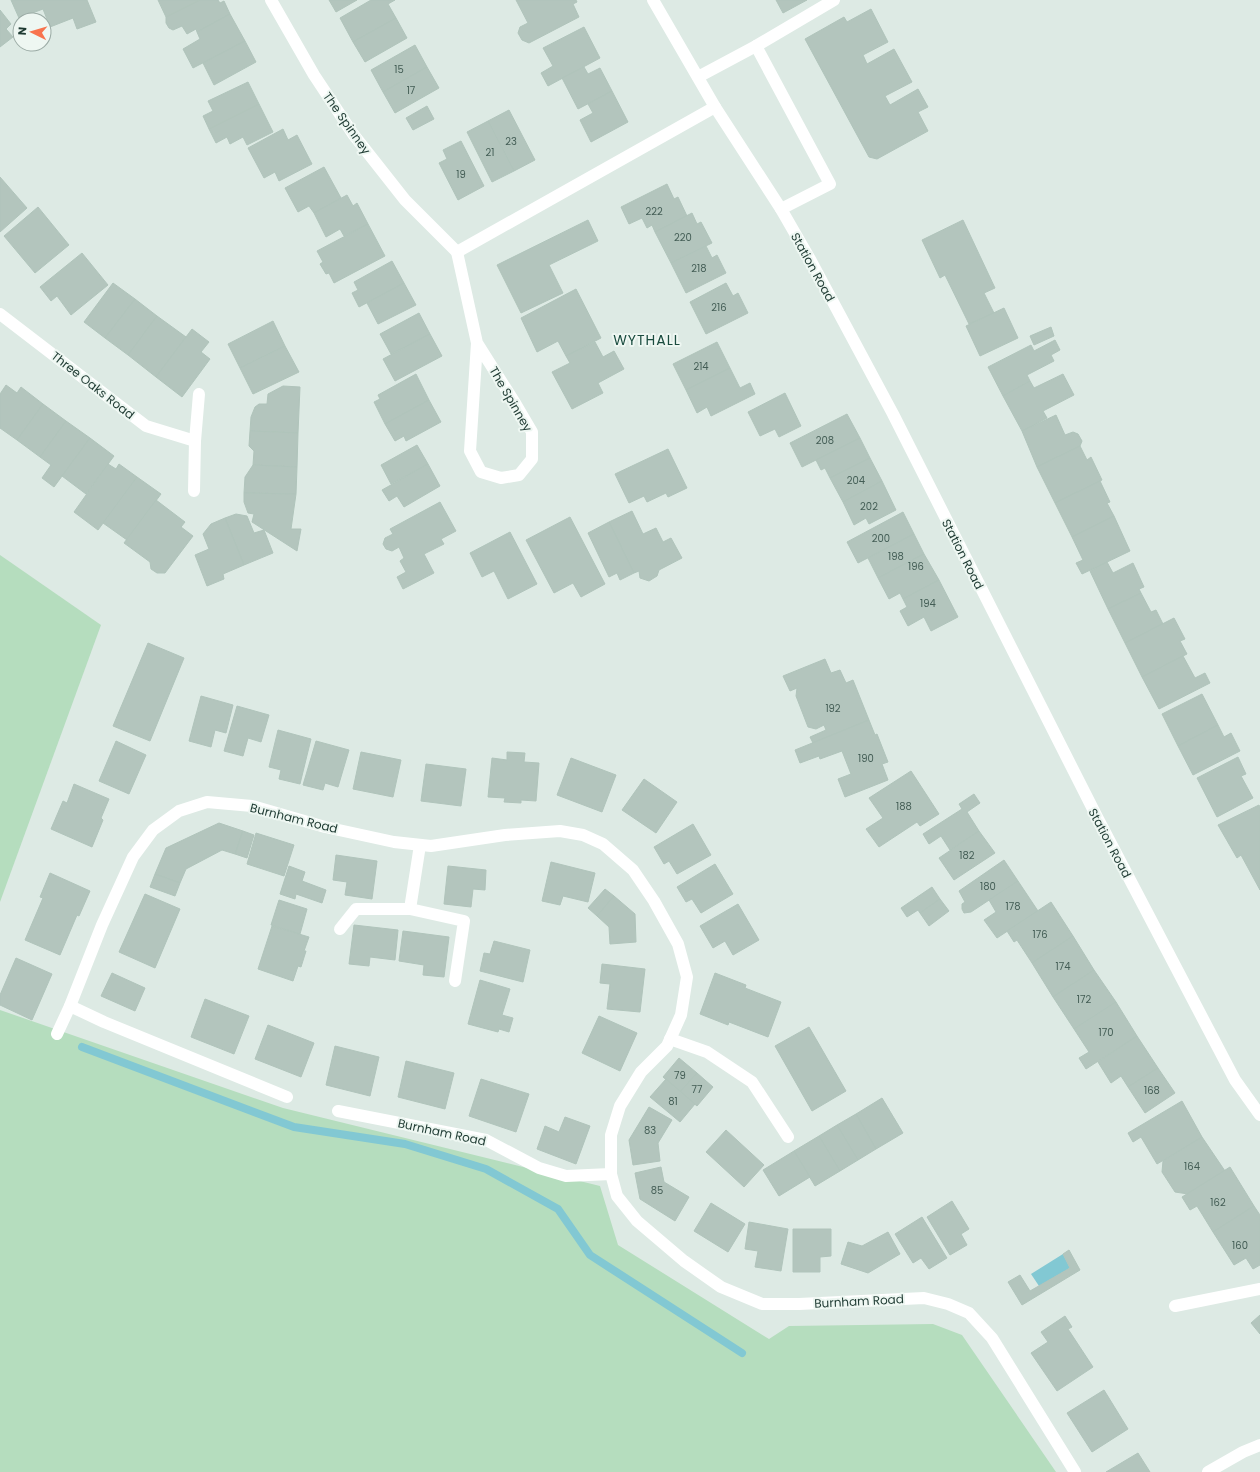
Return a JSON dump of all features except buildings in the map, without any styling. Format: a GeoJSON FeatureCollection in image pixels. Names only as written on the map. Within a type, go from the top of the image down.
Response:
{"type":"FeatureCollection","features":[{"type":"Feature","properties":{"kind":"street","name":"The Spinney"},"geometry":{"type":"LineString","coordinates":[[270,0],[314,75],[353,134],[405,200],[458,252],[477,343],[470,451],[481,472],[501,478],[519,475],[532,460],[532,432],[477,343]]}},
{"type":"Feature","properties":{"kind":"street","name":"Station Road"},"geometry":{"type":"LineString","coordinates":[[653,0],[715,107],[781,209],[811,261],[893,414],[1093,810],[1235,1080],[1260,1115]]}},
{"type":"Feature","properties":{"kind":"street"},"geometry":{"type":"LineString","coordinates":[[698,77],[756,46],[834,0]]}},
{"type":"Feature","properties":{"kind":"street"},"geometry":{"type":"LineString","coordinates":[[756,46],[830,184],[781,209]]}},
{"type":"Feature","properties":{"kind":"street"},"geometry":{"type":"LineString","coordinates":[[458,252],[715,107]]}},
{"type":"Feature","properties":{"kind":"street","name":"Three Oaks Road"},"geometry":{"type":"LineString","coordinates":[[0,314],[146,426],[194,441]]}},
{"type":"Feature","properties":{"kind":"street"},"geometry":{"type":"LineString","coordinates":[[194,491],[194,441],[199,394]]}},
{"type":"Feature","properties":{"kind":"street","name":"Burnham Road"},"geometry":{"type":"LineString","coordinates":[[57,1034],[70,1006],[102,925],[133,857],[153,830],[179,811],[207,802],[252,806],[325,827],[394,842],[431,846],[505,835],[560,831],[583,835],[603,844],[633,870],[654,902],[678,944],[687,977],[682,1015],[667,1046],[641,1072],[620,1106],[611,1135],[611,1174],[617,1196],[637,1221],[684,1261],[721,1287],[762,1304],[799,1304],[924,1298],[948,1304],[969,1313],[992,1338],[1074,1472]]}},
{"type":"Feature","properties":{"kind":"street"},"geometry":{"type":"LineString","coordinates":[[410,909],[420,845]]}},
{"type":"Feature","properties":{"kind":"street"},"geometry":{"type":"LineString","coordinates":[[340,929],[356,909],[410,909],[464,921],[455,981]]}},
{"type":"Feature","properties":{"kind":"street"},"geometry":{"type":"LineString","coordinates":[[70,1006],[112,1025],[287,1097]]}},
{"type":"Feature","properties":{"kind":"street"},"geometry":{"type":"LineString","coordinates":[[670,1039],[707,1052],[752,1082],[788,1137]]}},
{"type":"Feature","properties":{"kind":"street","name":"Burnham Road"},"geometry":{"type":"LineString","coordinates":[[338,1111],[486,1140],[539,1168],[566,1176],[611,1174]]}},
{"type":"Feature","properties":{"kind":"street"},"geometry":{"type":"LineString","coordinates":[[1175,1306],[1260,1289]]}},
{"type":"Feature","properties":{"kind":"street"},"geometry":{"type":"LineString","coordinates":[[1208,1472],[1243,1452],[1260,1445]]}},
{"type":"Feature","properties":{"kind":"green space"},"geometry":{"type":"Polygon","coordinates":[[[0,555],[101,625],[0,902],[0,555]]]}},
{"type":"Feature","properties":{"kind":"green space"},"geometry":{"type":"Polygon","coordinates":[[[0,1010],[283,1108],[600,1186],[618,1245],[769,1339],[789,1326],[933,1324],[962,1335],[1056,1472],[0,1472],[0,1010]]]}},
{"type":"Feature","properties":{"kind":"water"},"geometry":{"type":"Polygon","coordinates":[[[1063,1254],[1070,1268],[1039,1286],[1031,1274],[1063,1254]]]}},
{"type":"Feature","properties":{"kind":"waterway"},"geometry":{"type":"LineString","coordinates":[[82,1047],[294,1127],[405,1144],[486,1169],[558,1209],[590,1255],[742,1353]]}},
{"type":"Feature","properties":{"kind":"district","name":"WYTHALL"},"geometry":{"type":"Point","coordinates":[647,340]}}]}
